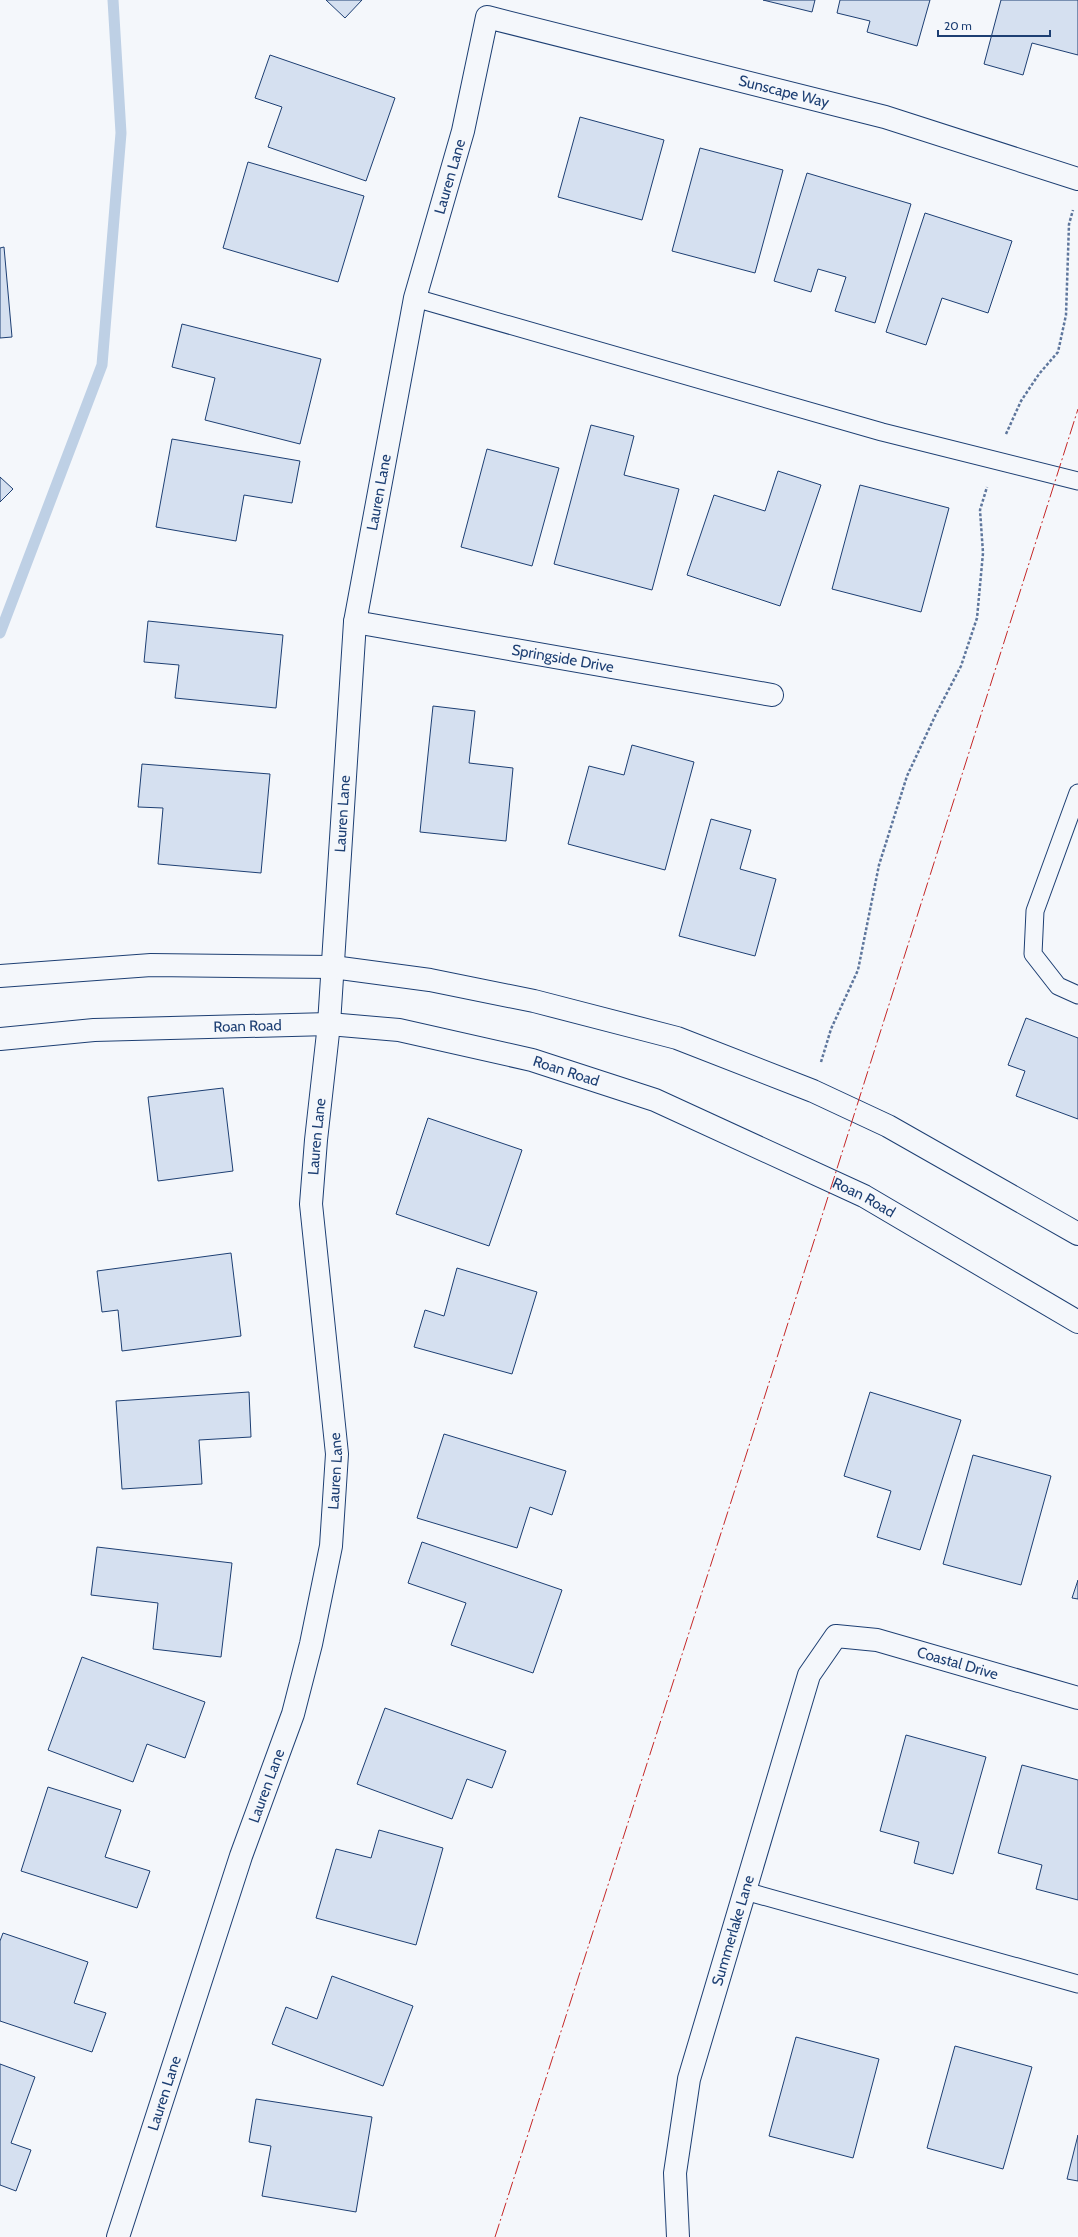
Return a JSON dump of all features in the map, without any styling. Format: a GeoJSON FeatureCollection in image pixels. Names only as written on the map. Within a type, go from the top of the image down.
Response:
{"type":"FeatureCollection","features":[{"type":"Feature","properties":{"kind":"street","name":"Sunscape Way"},"geometry":{"type":"LineString","coordinates":[[487,17],[886,117],[1078,179]]}},
{"type":"Feature","properties":{"kind":"street","name":"Lauren Lane"},"geometry":{"type":"LineString","coordinates":[[118,2237],[241,1856],[293,1714],[311,1644],[330,1546],[337,1454],[311,1204],[316,1140],[329,1024],[355,622],[415,298],[463,131],[487,17]]}},
{"type":"Feature","properties":{"kind":"street","name":"Springside Drive"},"geometry":{"type":"LineString","coordinates":[[355,622],[772,695]]}},
{"type":"Feature","properties":{"kind":"street"},"geometry":{"type":"LineString","coordinates":[[0,976],[151,965],[333,967],[430,980],[534,1000],[677,1038],[813,1091],[888,1126],[1078,1234]]}},
{"type":"Feature","properties":{"kind":"street","name":"Roan Road"},"geometry":{"type":"LineString","coordinates":[[0,1039],[94,1030],[329,1024],[399,1030],[532,1060],[655,1100],[864,1196],[1078,1322]]}},
{"type":"Feature","properties":{"kind":"street","name":"Coastal Drive"},"geometry":{"type":"LineString","coordinates":[[836,1636],[877,1640],[1078,1698]]}},
{"type":"Feature","properties":{"kind":"street","name":"Summerlake Lane"},"geometry":{"type":"LineString","coordinates":[[678,2237],[675,2173],[689,2079],[809,1675],[836,1636]]}},
{"type":"Feature","properties":{"kind":"lane"},"geometry":{"type":"LineString","coordinates":[[415,298],[882,432],[1078,481]]}},
{"type":"Feature","properties":{"kind":"lane"},"geometry":{"type":"LineString","coordinates":[[1078,793],[1035,911],[1033,954],[1058,986],[1078,995]]}},
{"type":"Feature","properties":{"kind":"lane"},"geometry":{"type":"LineString","coordinates":[[745,1891],[1078,1984]]}},
{"type":"Feature","properties":{"kind":"path"},"geometry":{"type":"LineString","coordinates":[[813,1091],[831,1029],[858,970],[878,865],[907,776],[936,714],[961,666],[977,618],[983,553],[980,510],[995,460],[1021,401],[1039,374],[1058,352],[1066,315],[1069,224],[1074,205]]}},
{"type":"Feature","properties":{"kind":"building"},"geometry":{"type":"Polygon","coordinates":[[[326,0],[362,0],[345,18],[326,0]]]}},
{"type":"Feature","properties":{"kind":"building"},"geometry":{"type":"Polygon","coordinates":[[[763,0],[815,0],[812,12],[763,0]]]}},
{"type":"Feature","properties":{"kind":"building"},"geometry":{"type":"Polygon","coordinates":[[[840,0],[930,0],[917,46],[867,32],[870,21],[837,13],[840,0]]]}},
{"type":"Feature","properties":{"kind":"building"},"geometry":{"type":"Polygon","coordinates":[[[1001,0],[1078,0],[1078,55],[1032,43],[1023,75],[984,64],[1001,0]]]}},
{"type":"Feature","properties":{"kind":"building"},"geometry":{"type":"Polygon","coordinates":[[[270,55],[395,98],[366,181],[268,147],[282,107],[255,98],[270,55]]]}},
{"type":"Feature","properties":{"kind":"building"},"geometry":{"type":"Polygon","coordinates":[[[580,117],[664,140],[642,220],[558,197],[580,117]]]}},
{"type":"Feature","properties":{"kind":"building"},"geometry":{"type":"Polygon","coordinates":[[[700,148],[783,170],[755,273],[672,251],[700,148]]]}},
{"type":"Feature","properties":{"kind":"building"},"geometry":{"type":"Polygon","coordinates":[[[248,162],[364,196],[338,282],[223,248],[248,162]]]}},
{"type":"Feature","properties":{"kind":"building"},"geometry":{"type":"Polygon","coordinates":[[[807,173],[911,204],[875,323],[835,311],[846,277],[818,269],[811,292],[774,281],[807,173]]]}},
{"type":"Feature","properties":{"kind":"building"},"geometry":{"type":"Polygon","coordinates":[[[925,213],[1012,241],[988,313],[942,298],[926,345],[886,332],[925,213]]]}},
{"type":"Feature","properties":{"kind":"building"},"geometry":{"type":"Polygon","coordinates":[[[4,247],[12,337],[0,338],[0,248],[4,247]]]}},
{"type":"Feature","properties":{"kind":"building"},"geometry":{"type":"Polygon","coordinates":[[[182,324],[321,359],[300,444],[205,420],[215,378],[172,367],[182,324]]]}},
{"type":"Feature","properties":{"kind":"building"},"geometry":{"type":"Polygon","coordinates":[[[591,425],[634,436],[624,475],[679,489],[652,590],[554,564],[591,425]]]}},
{"type":"Feature","properties":{"kind":"building"},"geometry":{"type":"Polygon","coordinates":[[[172,439],[300,461],[292,503],[244,495],[236,541],[156,527],[172,439]]]}},
{"type":"Feature","properties":{"kind":"building"},"geometry":{"type":"Polygon","coordinates":[[[487,449],[559,468],[532,566],[461,547],[487,449]]]}},
{"type":"Feature","properties":{"kind":"building"},"geometry":{"type":"Polygon","coordinates":[[[778,471],[821,485],[780,606],[687,575],[714,495],[765,511],[778,471]]]}},
{"type":"Feature","properties":{"kind":"building"},"geometry":{"type":"Polygon","coordinates":[[[0,477],[13,489],[0,502],[0,477]]]}},
{"type":"Feature","properties":{"kind":"building"},"geometry":{"type":"Polygon","coordinates":[[[860,485],[949,508],[921,612],[832,589],[860,485]]]}},
{"type":"Feature","properties":{"kind":"building"},"geometry":{"type":"Polygon","coordinates":[[[148,621],[283,635],[276,708],[175,698],[179,665],[144,662],[148,621]]]}},
{"type":"Feature","properties":{"kind":"building"},"geometry":{"type":"Polygon","coordinates":[[[433,706],[475,711],[469,763],[513,768],[506,841],[420,832],[433,706]]]}},
{"type":"Feature","properties":{"kind":"building"},"geometry":{"type":"Polygon","coordinates":[[[632,745],[694,762],[665,870],[568,844],[589,766],[624,775],[632,745]]]}},
{"type":"Feature","properties":{"kind":"building"},"geometry":{"type":"Polygon","coordinates":[[[142,764],[270,774],[261,873],[158,864],[163,808],[138,807],[142,764]]]}},
{"type":"Feature","properties":{"kind":"building"},"geometry":{"type":"Polygon","coordinates":[[[711,819],[751,830],[740,869],[776,879],[755,956],[679,936],[711,819]]]}},
{"type":"Feature","properties":{"kind":"building"},"geometry":{"type":"Polygon","coordinates":[[[1026,1018],[1078,1038],[1078,1119],[1016,1096],[1025,1071],[1008,1065],[1026,1018]]]}},
{"type":"Feature","properties":{"kind":"building"},"geometry":{"type":"Polygon","coordinates":[[[223,1088],[233,1171],[158,1181],[148,1097],[223,1088]]]}},
{"type":"Feature","properties":{"kind":"building"},"geometry":{"type":"Polygon","coordinates":[[[428,1118],[522,1150],[489,1246],[396,1214],[428,1118]]]}},
{"type":"Feature","properties":{"kind":"building"},"geometry":{"type":"Polygon","coordinates":[[[231,1253],[241,1336],[122,1351],[118,1310],[102,1312],[97,1271],[231,1253]]]}},
{"type":"Feature","properties":{"kind":"building"},"geometry":{"type":"Polygon","coordinates":[[[457,1268],[537,1292],[512,1374],[414,1347],[425,1310],[444,1316],[457,1268]]]}},
{"type":"Feature","properties":{"kind":"building"},"geometry":{"type":"Polygon","coordinates":[[[249,1392],[251,1437],[199,1440],[202,1484],[122,1489],[116,1401],[249,1392]]]}},
{"type":"Feature","properties":{"kind":"building"},"geometry":{"type":"Polygon","coordinates":[[[870,1392],[961,1420],[920,1550],[877,1537],[891,1491],[844,1476],[870,1392]]]}},
{"type":"Feature","properties":{"kind":"building"},"geometry":{"type":"Polygon","coordinates":[[[444,1434],[566,1471],[552,1515],[530,1507],[517,1548],[417,1518],[444,1434]]]}},
{"type":"Feature","properties":{"kind":"building"},"geometry":{"type":"Polygon","coordinates":[[[973,1455],[1051,1476],[1021,1585],[943,1564],[973,1455]]]}},
{"type":"Feature","properties":{"kind":"building"},"geometry":{"type":"Polygon","coordinates":[[[422,1542],[562,1590],[533,1673],[451,1645],[466,1603],[408,1583],[422,1542]]]}},
{"type":"Feature","properties":{"kind":"building"},"geometry":{"type":"Polygon","coordinates":[[[97,1547],[232,1563],[221,1657],[153,1649],[158,1603],[91,1595],[97,1547]]]}},
{"type":"Feature","properties":{"kind":"building"},"geometry":{"type":"Polygon","coordinates":[[[1078,1580],[1078,1599],[1072,1598],[1078,1580]]]}},
{"type":"Feature","properties":{"kind":"building"},"geometry":{"type":"Polygon","coordinates":[[[82,1657],[205,1702],[185,1758],[147,1744],[133,1782],[48,1750],[82,1657]]]}},
{"type":"Feature","properties":{"kind":"building"},"geometry":{"type":"Polygon","coordinates":[[[385,1708],[506,1751],[492,1788],[467,1779],[452,1819],[357,1784],[385,1708]]]}},
{"type":"Feature","properties":{"kind":"building"},"geometry":{"type":"Polygon","coordinates":[[[906,1735],[986,1757],[953,1874],[914,1863],[919,1842],[880,1831],[906,1735]]]}},
{"type":"Feature","properties":{"kind":"building"},"geometry":{"type":"Polygon","coordinates":[[[1022,1765],[1078,1780],[1078,1900],[1036,1889],[1042,1865],[998,1853],[1022,1765]]]}},
{"type":"Feature","properties":{"kind":"building"},"geometry":{"type":"Polygon","coordinates":[[[48,1787],[121,1810],[105,1857],[150,1871],[137,1908],[21,1871],[48,1787]]]}},
{"type":"Feature","properties":{"kind":"building"},"geometry":{"type":"Polygon","coordinates":[[[379,1830],[443,1848],[416,1945],[316,1918],[336,1849],[371,1858],[379,1830]]]}},
{"type":"Feature","properties":{"kind":"building"},"geometry":{"type":"Polygon","coordinates":[[[3,1933],[88,1962],[74,2003],[106,2013],[92,2052],[0,2021],[0,1941],[3,1933]]]}},
{"type":"Feature","properties":{"kind":"building"},"geometry":{"type":"Polygon","coordinates":[[[332,1976],[413,2006],[383,2086],[272,2044],[286,2007],[317,2019],[332,1976]]]}},
{"type":"Feature","properties":{"kind":"building"},"geometry":{"type":"Polygon","coordinates":[[[796,2037],[879,2059],[853,2158],[769,2136],[796,2037]]]}},
{"type":"Feature","properties":{"kind":"building"},"geometry":{"type":"Polygon","coordinates":[[[955,2046],[1032,2067],[1003,2169],[927,2148],[955,2046]]]}},
{"type":"Feature","properties":{"kind":"building"},"geometry":{"type":"Polygon","coordinates":[[[0,2064],[35,2077],[11,2143],[31,2150],[16,2191],[0,2185],[0,2064]]]}},
{"type":"Feature","properties":{"kind":"building"},"geometry":{"type":"Polygon","coordinates":[[[256,2099],[372,2117],[356,2212],[262,2196],[271,2146],[249,2142],[256,2099]]]}},
{"type":"Feature","properties":{"kind":"building"},"geometry":{"type":"Polygon","coordinates":[[[1078,2135],[1078,2181],[1067,2179],[1078,2135]]]}},
{"type":"Feature","properties":{"kind":"waterway"},"geometry":{"type":"LineString","coordinates":[[0,633],[102,365],[121,133],[113,0]]}},
{"type":"Feature","properties":{"kind":"power"},"geometry":{"type":"LineString","coordinates":[[495,2237],[748,1449],[1078,409]]}}]}
